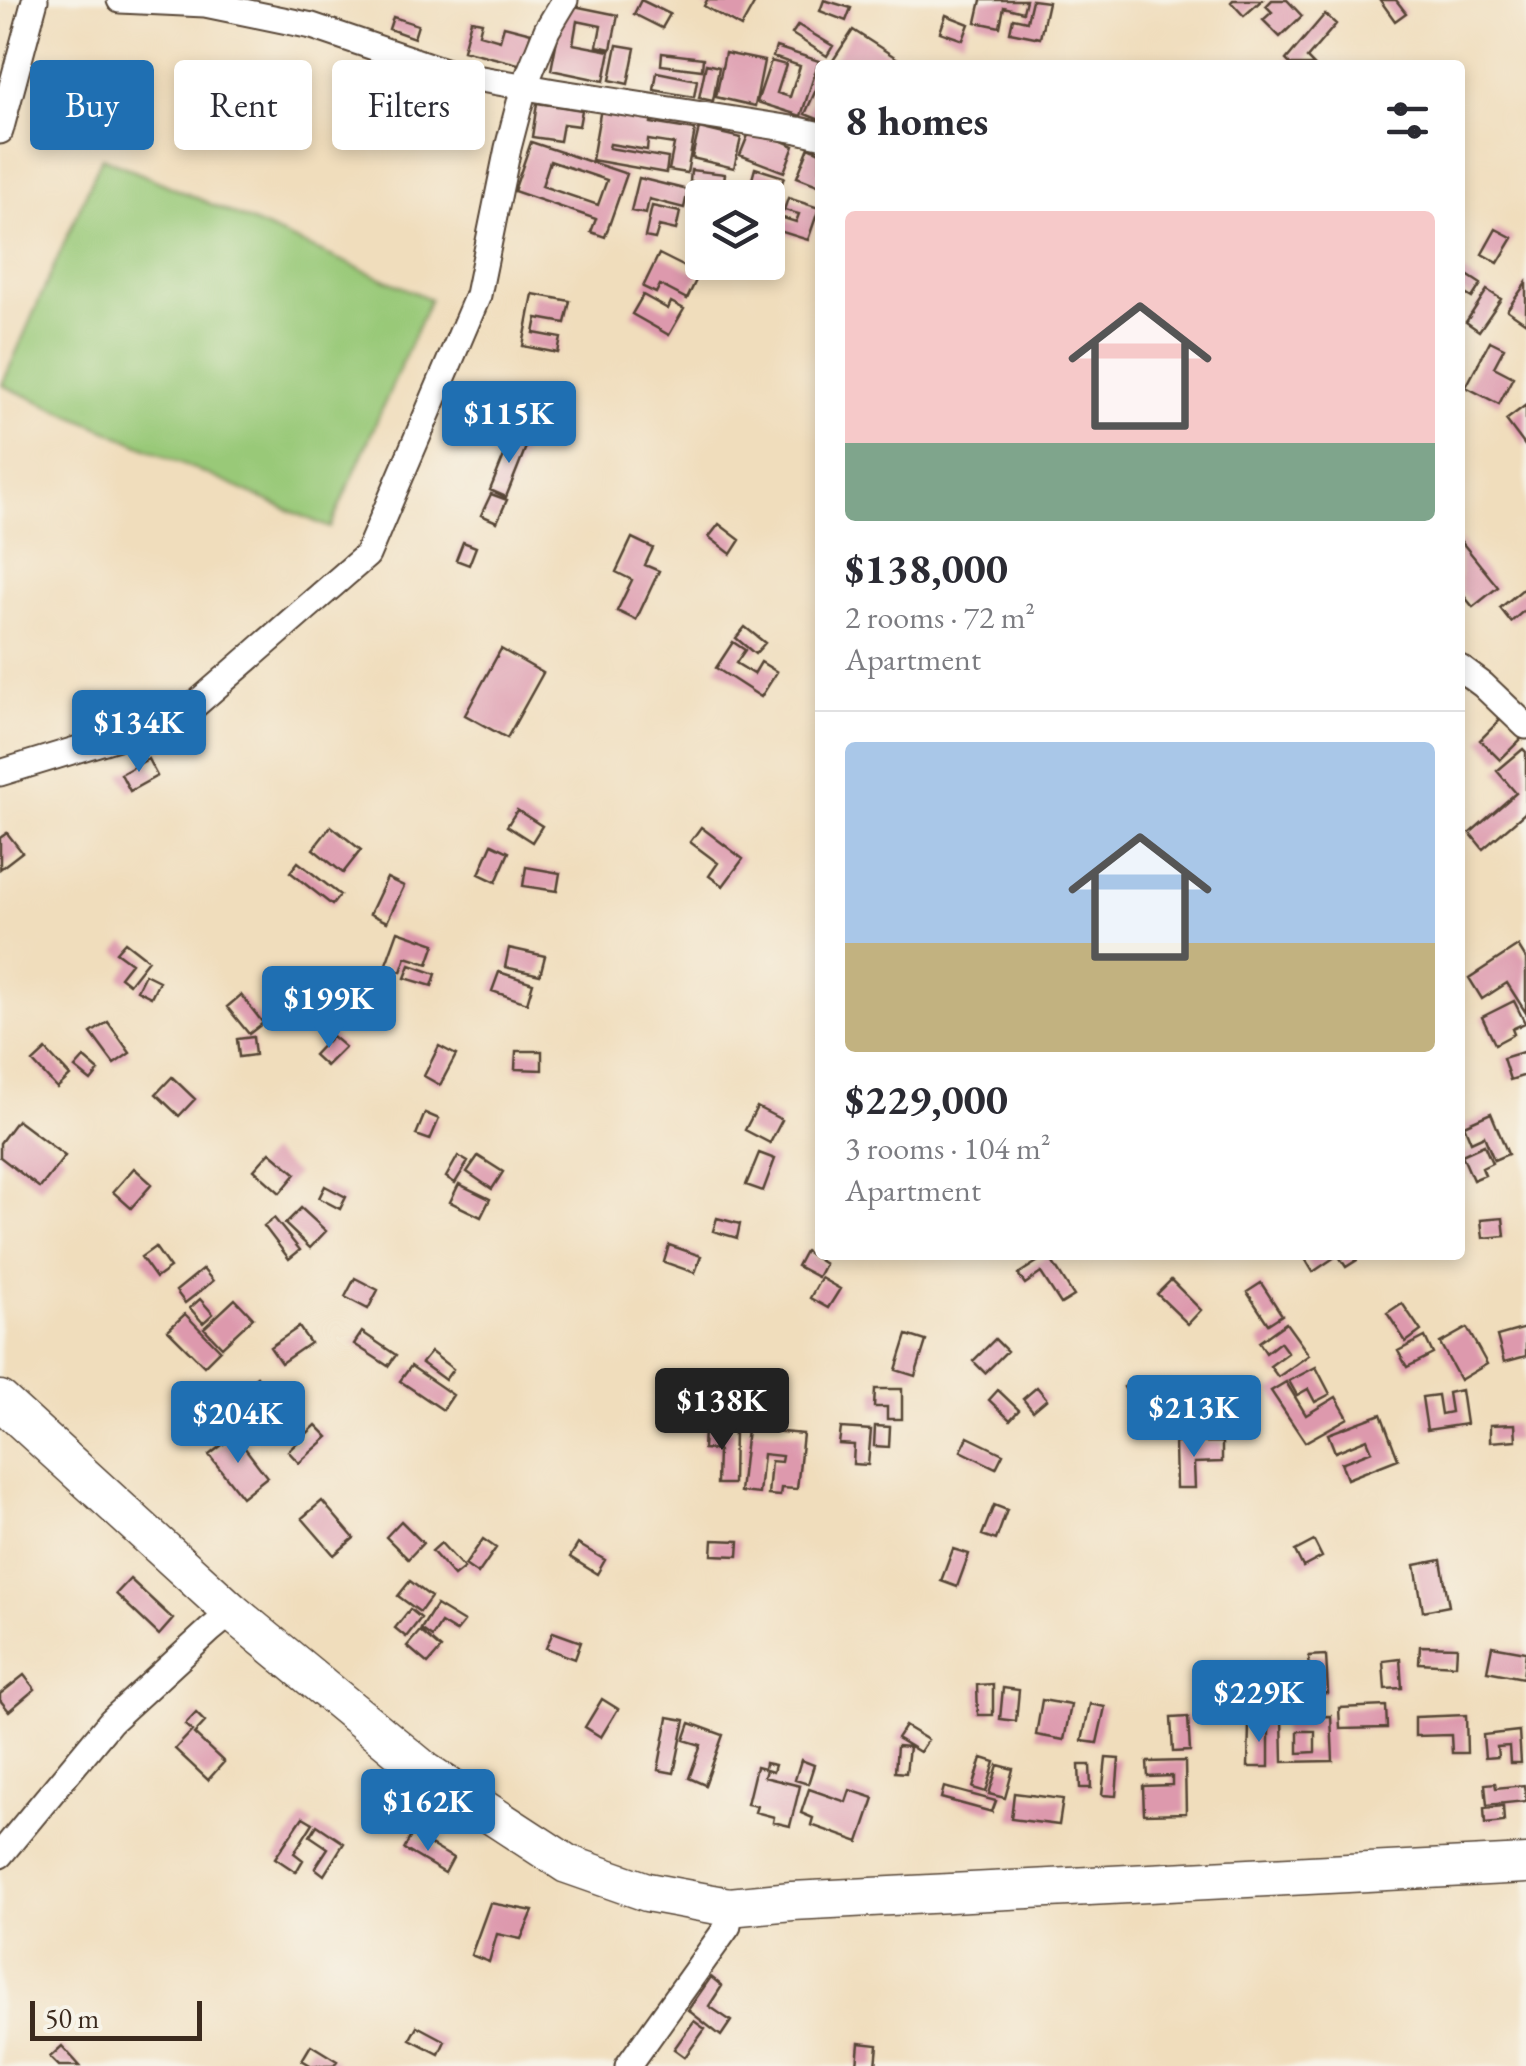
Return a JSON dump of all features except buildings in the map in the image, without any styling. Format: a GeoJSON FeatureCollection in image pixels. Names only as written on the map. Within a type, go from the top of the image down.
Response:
{"type":"FeatureCollection","features":[{"type":"Feature","properties":{"kind":"street"},"geometry":{"type":"LineString","coordinates":[[0,131],[35,0]]}},
{"type":"Feature","properties":{"kind":"street"},"geometry":{"type":"LineString","coordinates":[[120,0],[205,4],[312,26],[452,74],[815,134]]}},
{"type":"Feature","properties":{"kind":"street"},"geometry":{"type":"LineString","coordinates":[[0,773],[180,718],[368,555],[478,295],[524,87],[547,30],[565,0]]}},
{"type":"Feature","properties":{"kind":"street"},"geometry":{"type":"LineString","coordinates":[[1465,672],[1526,726]]}},
{"type":"Feature","properties":{"kind":"street"},"geometry":{"type":"LineString","coordinates":[[0,1400],[232,1612],[426,1772],[567,1864],[647,1892],[729,1907],[1526,1864]]}},
{"type":"Feature","properties":{"kind":"street"},"geometry":{"type":"LineString","coordinates":[[0,1855],[110,1721],[232,1612]]}},
{"type":"Feature","properties":{"kind":"street"},"geometry":{"type":"LineString","coordinates":[[628,2066],[728,1926],[729,1907]]}},
{"type":"Feature","properties":{"kind":"green space"},"geometry":{"type":"Polygon","coordinates":[[[102,157],[430,299],[330,528],[2,385],[102,157]]]}}]}
